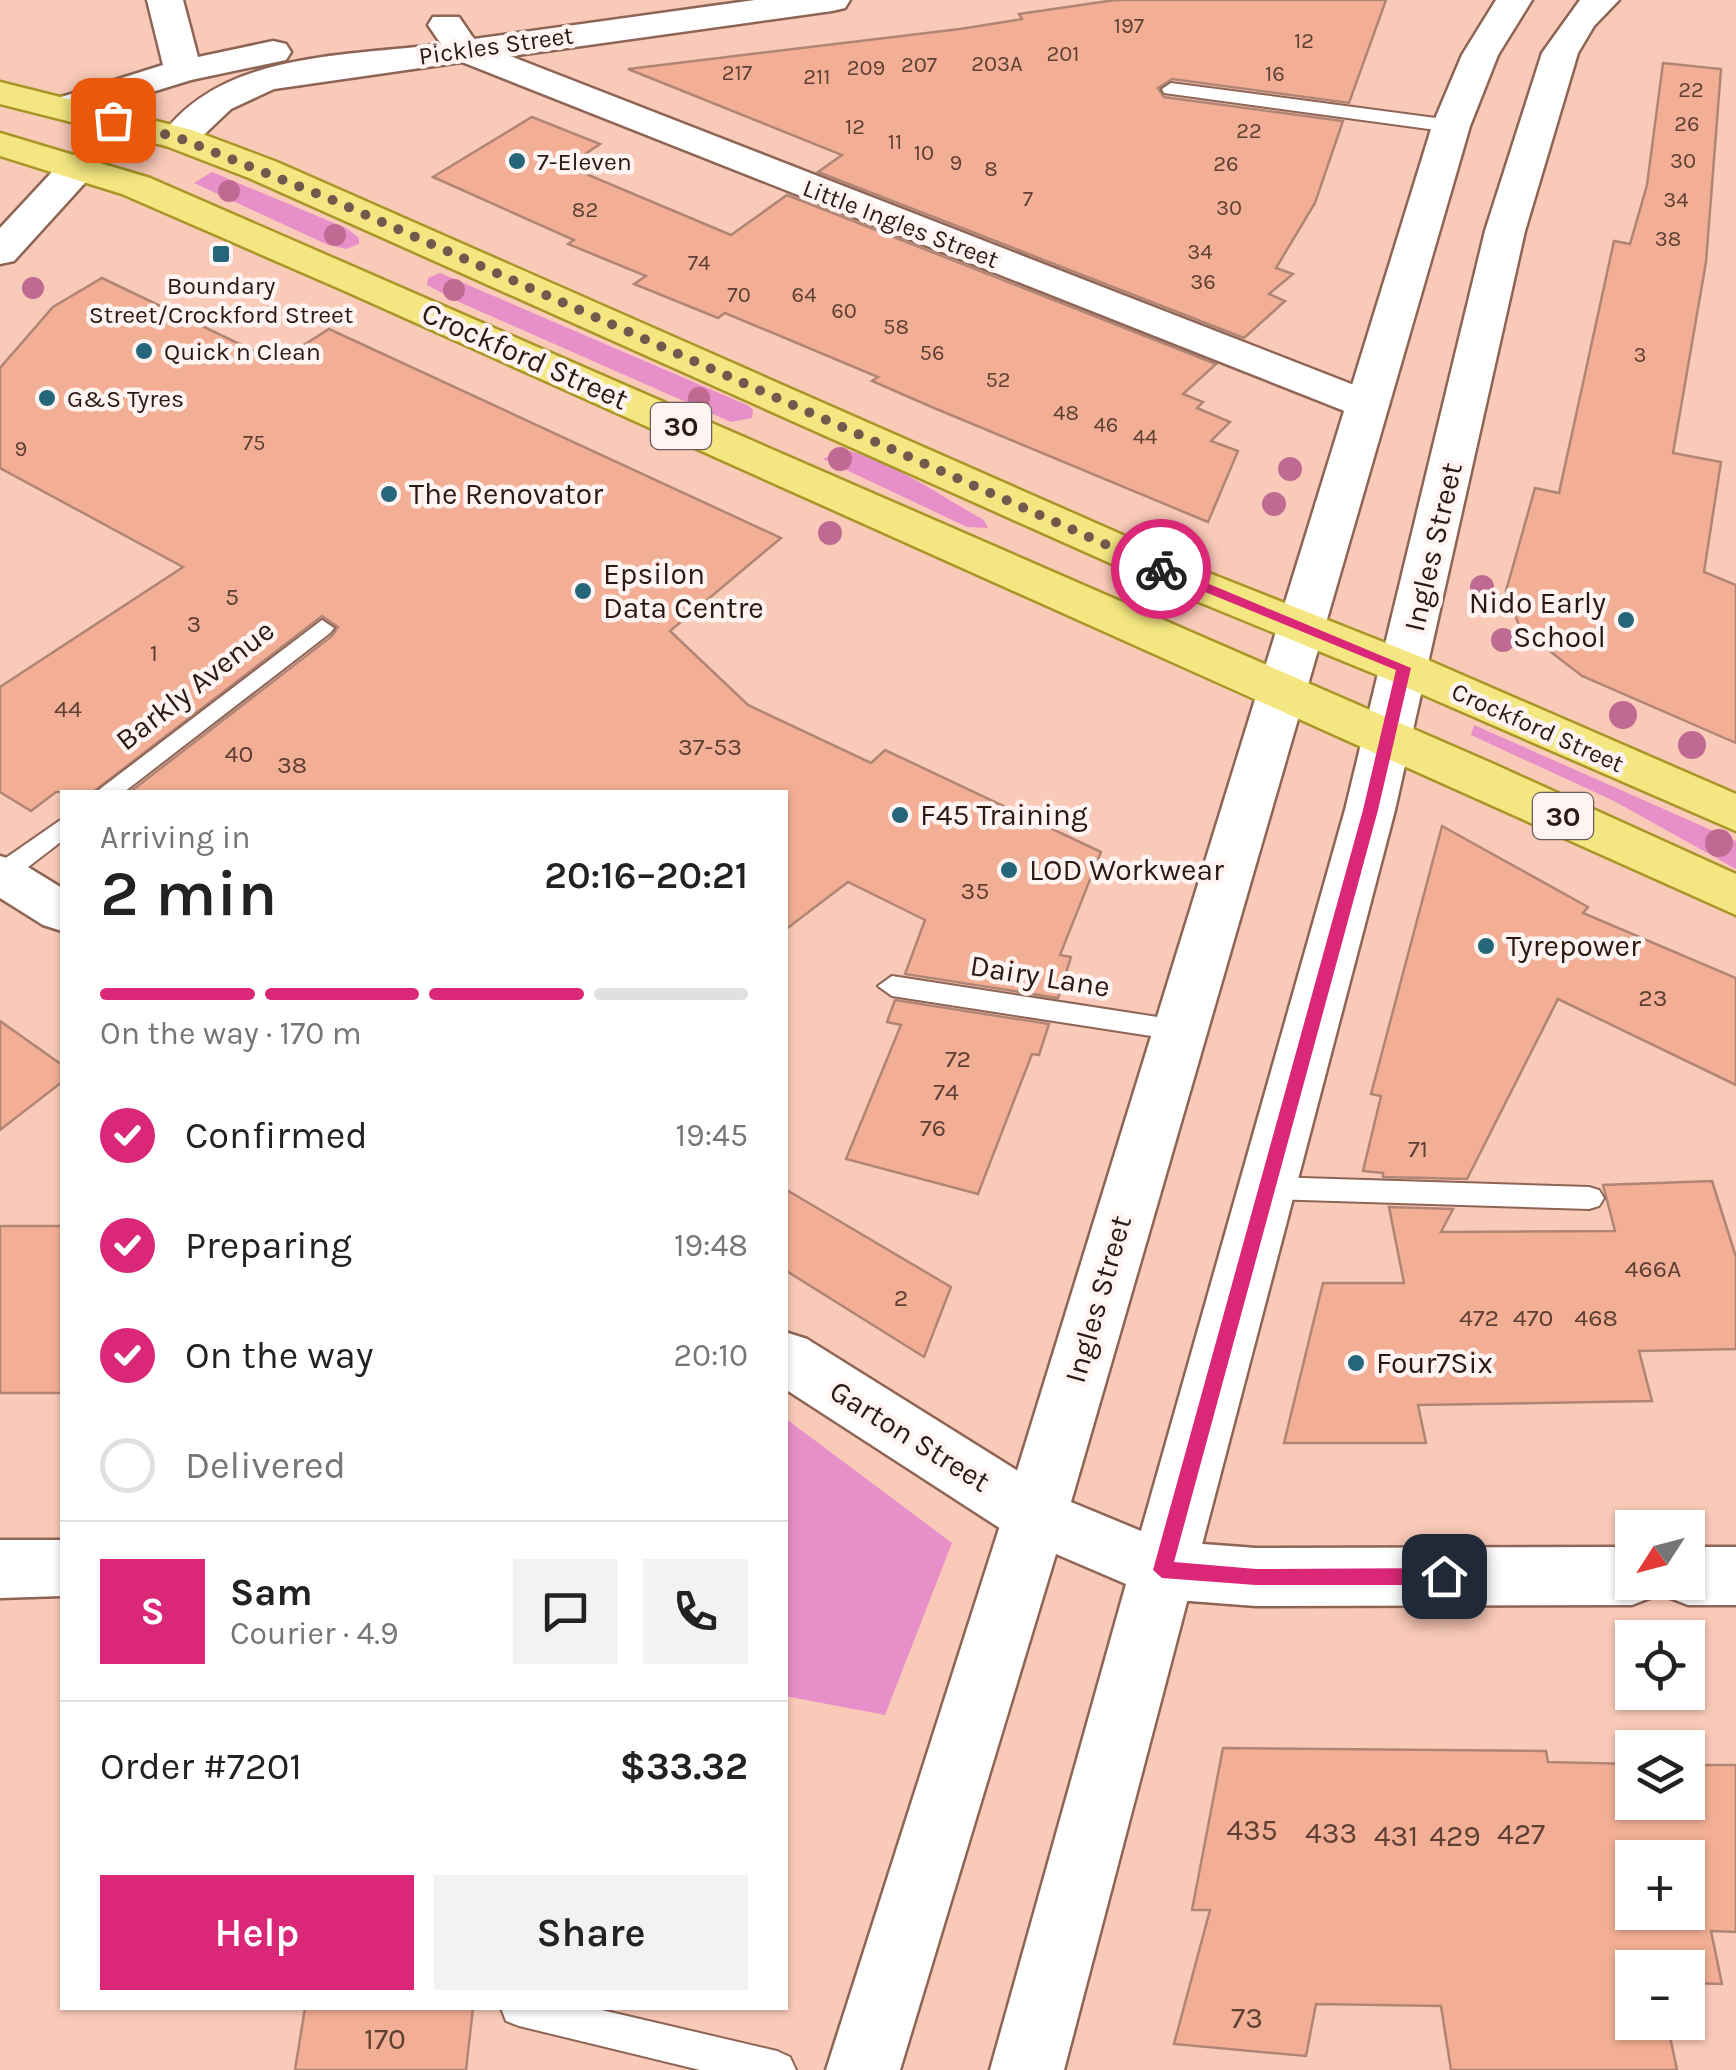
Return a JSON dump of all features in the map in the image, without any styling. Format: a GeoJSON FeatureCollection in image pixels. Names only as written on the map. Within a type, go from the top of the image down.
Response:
{"type":"FeatureCollection","features":[{"type":"Feature","properties":{"kind":"main road","name":"30"},"geometry":{"type":"LineString","coordinates":[[0,94],[68,108]]}},
{"type":"Feature","properties":{"kind":"main road","name":"Crockford Street"},"geometry":{"type":"LineString","coordinates":[[68,108],[179,138],[426,240],[1298,626],[1404,668],[1736,814]]}},
{"type":"Feature","properties":{"kind":"main road"},"geometry":{"type":"LineString","coordinates":[[79,166],[102,149],[179,138]]}},
{"type":"Feature","properties":{"kind":"main road","name":"30"},"geometry":{"type":"LineString","coordinates":[[0,144],[79,166]]}},
{"type":"Feature","properties":{"kind":"main road","name":"Crockford Street"},"geometry":{"type":"LineString","coordinates":[[79,166],[136,186],[361,283],[1389,738],[1736,896]]}},
{"type":"Feature","properties":{"kind":"main road"},"geometry":{"type":"LineString","coordinates":[[361,283],[426,240]]}},
{"type":"Feature","properties":{"kind":"main road"},"geometry":{"type":"LineString","coordinates":[[760,461],[822,416]]}},
{"type":"Feature","properties":{"kind":"street"},"geometry":{"type":"LineString","coordinates":[[165,0],[184,71]]}},
{"type":"Feature","properties":{"kind":"street","name":"Pickles Street"},"geometry":{"type":"LineString","coordinates":[[179,138],[218,100],[252,82],[634,0]]}},
{"type":"Feature","properties":{"kind":"street","name":"Pickles Street"},"geometry":{"type":"LineString","coordinates":[[68,108],[184,71],[333,41],[454,38],[832,0]]}},
{"type":"Feature","properties":{"kind":"street","name":"Ingles Street"},"geometry":{"type":"LineString","coordinates":[[1028,2070],[1389,738],[1404,668],[1466,225],[1452,126],[1480,54],[1514,0]]}},
{"type":"Feature","properties":{"kind":"street","name":"Ingles Street"},"geometry":{"type":"LineString","coordinates":[[863,2070],[1035,1516],[1177,1030],[1367,405],[1560,53],[1580,20],[1602,0]]}},
{"type":"Feature","properties":{"kind":"street","name":"Little Ingles Street"},"geometry":{"type":"LineString","coordinates":[[454,38],[1367,405]]}},
{"type":"Feature","properties":{"kind":"street"},"geometry":{"type":"LineString","coordinates":[[0,252],[79,166]]}},
{"type":"Feature","properties":{"kind":"street"},"geometry":{"type":"LineString","coordinates":[[1,874],[60,911]]}},
{"type":"Feature","properties":{"kind":"street","name":"Garton Street"},"geometry":{"type":"LineString","coordinates":[[788,1359],[1035,1516]]}},
{"type":"Feature","properties":{"kind":"street"},"geometry":{"type":"LineString","coordinates":[[1035,1516],[1162,1570],[1256,1577],[1615,1576]]}},
{"type":"Feature","properties":{"kind":"street"},"geometry":{"type":"LineString","coordinates":[[0,1569],[60,1568]]}},
{"type":"Feature","properties":{"kind":"street"},"geometry":{"type":"LineString","coordinates":[[1705,1576],[1736,1576]]}},
{"type":"Feature","properties":{"kind":"lane"},"geometry":{"type":"LineString","coordinates":[[1170,89],[1452,126]]}},
{"type":"Feature","properties":{"kind":"lane","name":"Barkly Avenue"},"geometry":{"type":"LineString","coordinates":[[111,790],[322,628]]}},
{"type":"Feature","properties":{"kind":"lane"},"geometry":{"type":"LineString","coordinates":[[1,874],[60,830]]}},
{"type":"Feature","properties":{"kind":"lane","name":"Dairy Lane"},"geometry":{"type":"LineString","coordinates":[[892,986],[1177,1030]]}},
{"type":"Feature","properties":{"kind":"lane"},"geometry":{"type":"LineString","coordinates":[[1267,1188],[1589,1198]]}},
{"type":"Feature","properties":{"kind":"lane"},"geometry":{"type":"LineString","coordinates":[[527,2010],[777,2070]]}},
{"type":"Feature","properties":{"kind":"shaded area"},"geometry":{"type":"Polygon","coordinates":[[[212,172],[346,228],[359,238],[359,244],[346,249],[326,244],[194,183],[212,172]]]}},
{"type":"Feature","properties":{"kind":"shaded area"},"geometry":{"type":"Polygon","coordinates":[[[440,273],[747,405],[753,410],[752,418],[731,422],[459,302],[427,285],[428,278],[440,273]]]}},
{"type":"Feature","properties":{"kind":"shaded area"},"geometry":{"type":"Polygon","coordinates":[[[842,449],[879,461],[915,480],[984,520],[988,528],[967,527],[823,459],[842,449]]]}},
{"type":"Feature","properties":{"kind":"shaded area"},"geometry":{"type":"Polygon","coordinates":[[[1474,725],[1736,841],[1736,869],[1614,801],[1471,735],[1474,725]]]}},
{"type":"Feature","properties":{"kind":"shaded area"},"geometry":{"type":"Polygon","coordinates":[[[788,1420],[952,1543],[885,1715],[788,1697],[788,1420]]]}},
{"type":"Feature","properties":{"kind":"building"},"geometry":{"type":"Polygon","coordinates":[[[1115,0],[1386,0],[1349,103],[1172,79],[1158,88],[1164,97],[1343,121],[1315,203],[1276,268],[1293,274],[1269,294],[1285,301],[1244,338],[818,172],[842,155],[628,69],[960,29],[1022,19],[1019,14],[1115,0]]]}},
{"type":"Feature","properties":{"kind":"building"},"geometry":{"type":"Polygon","coordinates":[[[1663,63],[1721,69],[1706,262],[1673,453],[1721,462],[1704,572],[1736,585],[1736,743],[1582,676],[1520,628],[1506,591],[1535,488],[1559,493],[1614,241],[1630,244],[1647,185],[1663,63]]]}},
{"type":"Feature","properties":{"kind":"building"},"geometry":{"type":"Polygon","coordinates":[[[532,117],[600,144],[567,166],[731,235],[787,195],[1216,364],[1183,394],[1203,402],[1197,408],[1230,422],[1211,441],[1238,451],[1208,522],[934,408],[872,381],[878,377],[725,313],[718,318],[634,284],[646,276],[568,244],[574,240],[433,177],[532,117]]]}},
{"type":"Feature","properties":{"kind":"building"},"geometry":{"type":"Polygon","coordinates":[[[102,278],[277,362],[329,329],[781,538],[670,631],[748,705],[871,763],[885,750],[1101,852],[1060,955],[1071,957],[1058,998],[905,974],[925,920],[848,882],[788,928],[788,790],[133,790],[332,636],[338,627],[322,616],[96,790],[60,790],[31,811],[0,792],[0,687],[183,567],[0,468],[0,368],[53,307],[102,278]]]}},
{"type":"Feature","properties":{"kind":"building"},"geometry":{"type":"Polygon","coordinates":[[[1442,826],[1588,907],[1583,913],[1736,978],[1736,1085],[1558,999],[1467,1179],[1383,1177],[1383,1173],[1363,1171],[1381,1096],[1371,1094],[1442,826]]]}},
{"type":"Feature","properties":{"kind":"building"},"geometry":{"type":"Polygon","coordinates":[[[895,1000],[1049,1024],[1039,1055],[1032,1054],[978,1194],[846,1159],[901,1025],[887,1022],[895,1000]]]}},
{"type":"Feature","properties":{"kind":"building"},"geometry":{"type":"Polygon","coordinates":[[[0,1021],[60,1064],[60,1084],[0,1130],[0,1021]]]}},
{"type":"Feature","properties":{"kind":"building"},"geometry":{"type":"Polygon","coordinates":[[[1712,1181],[1736,1257],[1736,1349],[1639,1351],[1652,1401],[1418,1405],[1426,1443],[1284,1443],[1323,1283],[1404,1283],[1389,1207],[1453,1209],[1441,1232],[1615,1231],[1603,1185],[1712,1181]]]}},
{"type":"Feature","properties":{"kind":"building"},"geometry":{"type":"Polygon","coordinates":[[[788,1191],[951,1287],[924,1357],[788,1272],[788,1191]]]}},
{"type":"Feature","properties":{"kind":"building"},"geometry":{"type":"Polygon","coordinates":[[[0,1226],[60,1226],[60,1393],[0,1393],[0,1226]]]}},
{"type":"Feature","properties":{"kind":"building"},"geometry":{"type":"Polygon","coordinates":[[[1223,1748],[1546,1751],[1548,1762],[1615,1764],[1615,1820],[1705,1820],[1705,1765],[1736,1765],[1736,1932],[1711,1931],[1722,1984],[1705,1984],[1705,1950],[1615,1950],[1615,2040],[1671,2040],[1677,2070],[1451,2070],[1441,2006],[1316,2004],[1306,2056],[1174,2044],[1210,1910],[1192,1910],[1223,1748]]]}},
{"type":"Feature","properties":{"kind":"building"},"geometry":{"type":"Polygon","coordinates":[[[305,2010],[473,2010],[466,2070],[295,2070],[305,2010]]]}},
{"type":"Feature","properties":{"kind":"way so far"},"geometry":{"type":"LineString","coordinates":[[113,120],[179,138],[263,170],[1161,569]]}},
{"type":"Feature","properties":{"kind":"place","name":"7-Eleven"},"geometry":{"type":"Point","coordinates":[517,161]}},
{"type":"Feature","properties":{"kind":"place","name":"Boundary Street/Crockford Street"},"geometry":{"type":"Point","coordinates":[221,254]}},
{"type":"Feature","properties":{"kind":"place","name":"Quick n Clean"},"geometry":{"type":"Point","coordinates":[144,351]}},
{"type":"Feature","properties":{"kind":"place","name":"G&S Tyres"},"geometry":{"type":"Point","coordinates":[47,398]}},
{"type":"Feature","properties":{"kind":"place","name":"The Renovator"},"geometry":{"type":"Point","coordinates":[389,494]}},
{"type":"Feature","properties":{"kind":"place","name":"Epsilon Data Centre"},"geometry":{"type":"Point","coordinates":[583,591]}},
{"type":"Feature","properties":{"kind":"place","name":"Nido Early School"},"geometry":{"type":"Point","coordinates":[1626,620]}},
{"type":"Feature","properties":{"kind":"place","name":"F45 Training"},"geometry":{"type":"Point","coordinates":[900,815]}},
{"type":"Feature","properties":{"kind":"place","name":"LOD Workwear"},"geometry":{"type":"Point","coordinates":[1009,870]}},
{"type":"Feature","properties":{"kind":"place","name":"Tyrepower"},"geometry":{"type":"Point","coordinates":[1486,946]}},
{"type":"Feature","properties":{"kind":"place","name":"Four7Six"},"geometry":{"type":"Point","coordinates":[1356,1363]}},
{"type":"Feature","properties":{"kind":"route"},"geometry":{"type":"LineString","coordinates":[[1161,569],[1404,668],[1370,810],[1162,1570],[1256,1577],[1444,1576]]}}]}
